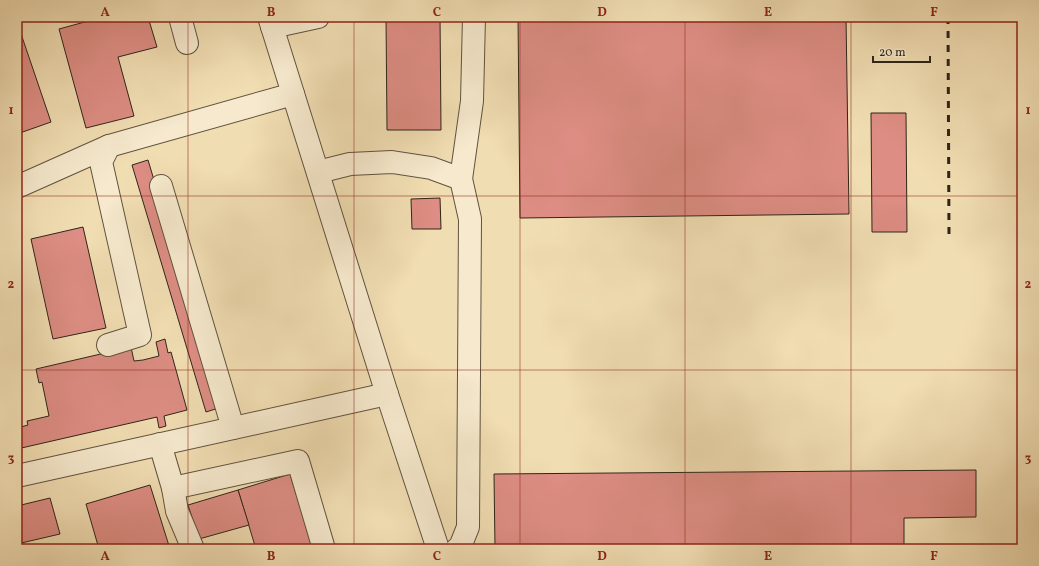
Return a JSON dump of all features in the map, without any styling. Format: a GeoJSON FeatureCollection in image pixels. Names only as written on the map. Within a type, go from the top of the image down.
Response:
{"type":"FeatureCollection","features":[{"type":"Feature","properties":{"kind":"street"},"geometry":{"type":"LineString","coordinates":[[180,17],[188,43]]}},
{"type":"Feature","properties":{"kind":"street"},"geometry":{"type":"LineString","coordinates":[[318,17],[271,22],[387,394],[438,549]]}},
{"type":"Feature","properties":{"kind":"street"},"geometry":{"type":"LineString","coordinates":[[457,549],[460,547],[468,527],[470,218],[461,178],[472,101],[474,17]]}},
{"type":"Feature","properties":{"kind":"street"},"geometry":{"type":"LineString","coordinates":[[17,187],[109,146],[293,94]]}},
{"type":"Feature","properties":{"kind":"street"},"geometry":{"type":"LineString","coordinates":[[108,345],[140,335],[101,162],[109,146]]}},
{"type":"Feature","properties":{"kind":"street"},"geometry":{"type":"LineString","coordinates":[[318,172],[350,164],[392,162],[431,168],[461,178]]}},
{"type":"Feature","properties":{"kind":"street"},"geometry":{"type":"LineString","coordinates":[[161,186],[233,428]]}},
{"type":"Feature","properties":{"kind":"street"},"geometry":{"type":"LineString","coordinates":[[17,476],[387,394]]}},
{"type":"Feature","properties":{"kind":"street"},"geometry":{"type":"LineString","coordinates":[[160,444],[173,488],[177,511],[193,549]]}},
{"type":"Feature","properties":{"kind":"street"},"geometry":{"type":"LineString","coordinates":[[173,488],[298,461],[324,549]]}},
{"type":"Feature","properties":{"kind":"building"},"geometry":{"type":"Polygon","coordinates":[[[108,17],[109,19],[115,17],[148,17],[157,47],[118,57],[134,116],[86,128],[59,29],[108,17]]]}},
{"type":"Feature","properties":{"kind":"building"},"geometry":{"type":"Polygon","coordinates":[[[386,17],[440,17],[441,130],[387,130],[386,17]]]}},
{"type":"Feature","properties":{"kind":"building"},"geometry":{"type":"Polygon","coordinates":[[[518,17],[846,17],[849,214],[520,218],[518,17]]]}},
{"type":"Feature","properties":{"kind":"building"},"geometry":{"type":"Polygon","coordinates":[[[17,22],[51,122],[17,134],[17,22]]]}},
{"type":"Feature","properties":{"kind":"building"},"geometry":{"type":"Polygon","coordinates":[[[871,113],[906,113],[907,232],[872,232],[871,113]]]}},
{"type":"Feature","properties":{"kind":"building"},"geometry":{"type":"Polygon","coordinates":[[[148,160],[222,407],[206,412],[132,165],[148,160]]]}},
{"type":"Feature","properties":{"kind":"building"},"geometry":{"type":"Polygon","coordinates":[[[440,198],[441,229],[412,229],[411,199],[440,198]]]}},
{"type":"Feature","properties":{"kind":"building"},"geometry":{"type":"Polygon","coordinates":[[[83,227],[106,328],[53,339],[31,239],[83,227]]]}},
{"type":"Feature","properties":{"kind":"building"},"geometry":{"type":"Polygon","coordinates":[[[165,339],[168,353],[171,352],[187,410],[164,416],[166,426],[159,428],[157,417],[17,449],[17,428],[28,425],[27,421],[49,416],[42,382],[39,383],[36,369],[131,347],[134,361],[143,360],[159,356],[156,342],[165,339]]]}},
{"type":"Feature","properties":{"kind":"building"},"geometry":{"type":"Polygon","coordinates":[[[976,470],[976,517],[904,518],[904,549],[495,549],[494,474],[976,470]]]}},
{"type":"Feature","properties":{"kind":"building"},"geometry":{"type":"Polygon","coordinates":[[[290,474],[313,549],[256,549],[238,490],[290,474]]]}},
{"type":"Feature","properties":{"kind":"building"},"geometry":{"type":"Polygon","coordinates":[[[150,485],[170,549],[99,549],[86,504],[150,485]]]}},
{"type":"Feature","properties":{"kind":"building"},"geometry":{"type":"Polygon","coordinates":[[[238,490],[249,525],[199,539],[188,505],[238,490]]]}},
{"type":"Feature","properties":{"kind":"building"},"geometry":{"type":"Polygon","coordinates":[[[50,498],[60,534],[17,544],[17,506],[50,498]]]}},
{"type":"Feature","properties":{"kind":"railway"},"geometry":{"type":"LineString","coordinates":[[948,17],[949,238]]}}]}
